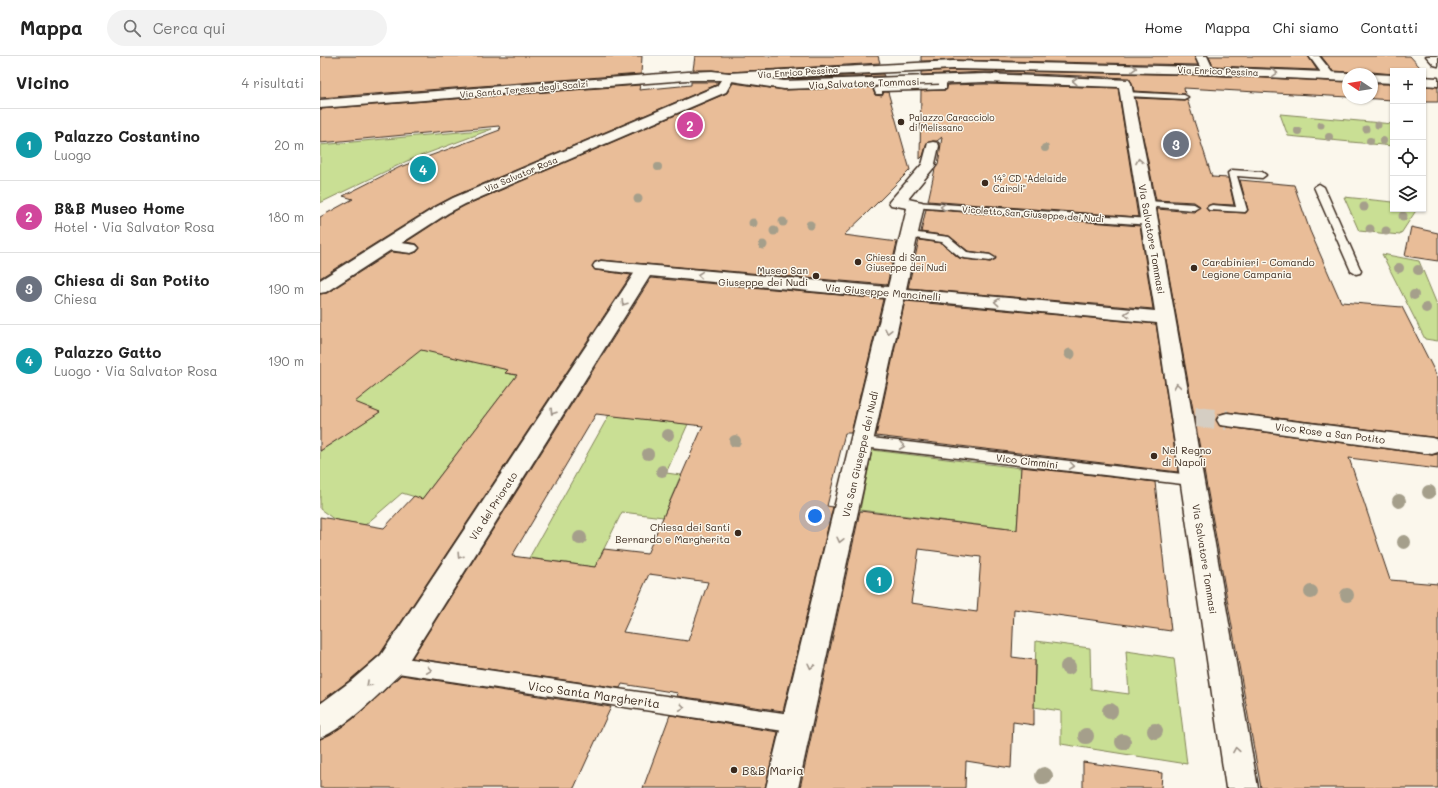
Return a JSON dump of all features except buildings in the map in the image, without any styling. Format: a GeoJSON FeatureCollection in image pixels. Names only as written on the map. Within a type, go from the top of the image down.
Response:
{"type":"FeatureCollection","features":[{"type":"Feature","properties":{"kind":"street"},"geometry":{"type":"LineString","coordinates":[[1201,56],[1208,71]]}},
{"type":"Feature","properties":{"kind":"street"},"geometry":{"type":"LineString","coordinates":[[1314,56],[1329,76]]}},
{"type":"Feature","properties":{"kind":"street"},"geometry":{"type":"LineString","coordinates":[[1432,56],[1438,62]]}},
{"type":"Feature","properties":{"kind":"street","name":"Via Enrico Pessina"},"geometry":{"type":"LineString","coordinates":[[940,67],[1208,71],[1342,77]]}},
{"type":"Feature","properties":{"kind":"street","name":"Via Salvatore Tommasi"},"geometry":{"type":"LineString","coordinates":[[729,77],[784,85],[940,67],[1008,79],[1125,83],[1166,318],[1188,416],[1192,480],[1242,788]]}},
{"type":"Feature","properties":{"kind":"street","name":"Via Santa Teresa degli Scalzi"},"geometry":{"type":"LineString","coordinates":[[320,104],[687,76],[712,75],[729,77]]}},
{"type":"Feature","properties":{"kind":"street","name":"Via Salvator Rosa"},"geometry":{"type":"LineString","coordinates":[[320,288],[442,210],[459,201],[722,89],[729,77]]}},
{"type":"Feature","properties":{"kind":"street"},"geometry":{"type":"LineString","coordinates":[[1378,78],[1390,79]]}},
{"type":"Feature","properties":{"kind":"street"},"geometry":{"type":"LineString","coordinates":[[1426,81],[1438,82]]}},
{"type":"Feature","properties":{"kind":"street"},"geometry":{"type":"LineString","coordinates":[[916,205],[897,202],[929,164],[933,146]]}},
{"type":"Feature","properties":{"kind":"street","name":"Via San Giuseppe dei Nudi"},"geometry":{"type":"LineString","coordinates":[[782,788],[863,442],[916,205]]}},
{"type":"Feature","properties":{"kind":"street"},"geometry":{"type":"LineString","coordinates":[[386,246],[411,248]]}},
{"type":"Feature","properties":{"kind":"street","name":"Via Giuseppe Mancinelli"},"geometry":{"type":"LineString","coordinates":[[601,266],[1166,318]]}},
{"type":"Feature","properties":{"kind":"street","name":"Via del Priorato"},"geometry":{"type":"LineString","coordinates":[[320,723],[362,691],[391,664],[645,270]]}},
{"type":"Feature","properties":{"kind":"street","name":"Vico Rose a San Potito"},"geometry":{"type":"LineString","coordinates":[[1227,420],[1432,446]]}},
{"type":"Feature","properties":{"kind":"lane"},"geometry":{"type":"LineString","coordinates":[[879,92],[878,89],[943,87],[940,67]]}},
{"type":"Feature","properties":{"kind":"lane"},"geometry":{"type":"LineString","coordinates":[[1127,94],[1184,97]]}},
{"type":"Feature","properties":{"kind":"lane"},"geometry":{"type":"LineString","coordinates":[[1212,208],[1242,210],[1232,173],[1262,174]]}},
{"type":"Feature","properties":{"kind":"lane"},"geometry":{"type":"LineString","coordinates":[[1319,187],[1356,271]]}},
{"type":"Feature","properties":{"kind":"lane","name":"Vicoletto San Giuseppe dei Nudi"},"geometry":{"type":"LineString","coordinates":[[916,205],[1148,213],[1194,207]]}},
{"type":"Feature","properties":{"kind":"lane"},"geometry":{"type":"LineString","coordinates":[[910,235],[945,239],[964,255],[990,258]]}},
{"type":"Feature","properties":{"kind":"lane","name":"Vico Cimmini"},"geometry":{"type":"LineString","coordinates":[[863,442],[1192,480]]}},
{"type":"Feature","properties":{"kind":"lane","name":"Vico Santa Margherita"},"geometry":{"type":"LineString","coordinates":[[391,664],[797,724]]}},
{"type":"Feature","properties":{"kind":"green space"},"geometry":{"type":"Polygon","coordinates":[[[1280,114],[1390,124],[1390,146],[1288,136],[1280,114]]]}},
{"type":"Feature","properties":{"kind":"green space"},"geometry":{"type":"Polygon","coordinates":[[[492,129],[407,161],[320,203],[320,145],[492,129]]]}},
{"type":"Feature","properties":{"kind":"green space"},"geometry":{"type":"Polygon","coordinates":[[[1344,197],[1390,202],[1390,212],[1415,212],[1400,235],[1359,231],[1344,197]]]}},
{"type":"Feature","properties":{"kind":"green space"},"geometry":{"type":"Polygon","coordinates":[[[1382,254],[1419,261],[1438,307],[1438,341],[1425,339],[1382,254]]]}},
{"type":"Feature","properties":{"kind":"green space"},"geometry":{"type":"Polygon","coordinates":[[[320,319],[508,370],[505,373],[517,375],[422,499],[402,493],[365,525],[335,520],[320,509],[320,451],[379,412],[354,402],[320,319]]]}},
{"type":"Feature","properties":{"kind":"green space"},"geometry":{"type":"Polygon","coordinates":[[[609,415],[688,424],[666,473],[681,475],[663,517],[622,512],[595,567],[529,558],[609,415]]]}},
{"type":"Feature","properties":{"kind":"green space"},"geometry":{"type":"Polygon","coordinates":[[[872,450],[1021,468],[1017,530],[860,510],[872,450]]]}},
{"type":"Feature","properties":{"kind":"green space"},"geometry":{"type":"Polygon","coordinates":[[[1036,641],[1090,648],[1091,689],[1129,694],[1126,651],[1174,658],[1187,764],[1061,744],[1061,711],[1034,707],[1036,641]]]}},
{"type":"Feature","properties":{"kind":"tunnel"},"geometry":{"type":"LineString","coordinates":[[1195,417],[1227,420]]}},
{"type":"Feature","properties":{"kind":"place","name":"Palazzo Caracciolo di Melissano"},"geometry":{"type":"Point","coordinates":[901,122]}},
{"type":"Feature","properties":{"kind":"place","name":"B&B Museo Home"},"geometry":{"type":"Point","coordinates":[690,125]}},
{"type":"Feature","properties":{"kind":"place","name":"Chiesa di San Potito"},"geometry":{"type":"Point","coordinates":[1176,144]}},
{"type":"Feature","properties":{"kind":"place","name":"Palazzo Gatto"},"geometry":{"type":"Point","coordinates":[423,169]}},
{"type":"Feature","properties":{"kind":"place","name":"14° CD \"Adelaide Cairoli\""},"geometry":{"type":"Point","coordinates":[985,183]}},
{"type":"Feature","properties":{"kind":"place","name":"Chiesa di San Giuseppe dei Nudi"},"geometry":{"type":"Point","coordinates":[858,262]}},
{"type":"Feature","properties":{"kind":"place","name":"Carabinieri - Comando Legione Campania"},"geometry":{"type":"Point","coordinates":[1194,268]}},
{"type":"Feature","properties":{"kind":"place","name":"Museo San Giuseppe dei Nudi"},"geometry":{"type":"Point","coordinates":[816,276]}},
{"type":"Feature","properties":{"kind":"place","name":"Nel Regno di Napoli"},"geometry":{"type":"Point","coordinates":[1154,456]}},
{"type":"Feature","properties":{"kind":"place","name":"Chiesa dei Santi Bernardo e Margherita"},"geometry":{"type":"Point","coordinates":[738,533]}},
{"type":"Feature","properties":{"kind":"place","name":"Palazzo Costantino"},"geometry":{"type":"Point","coordinates":[879,580]}},
{"type":"Feature","properties":{"kind":"place","name":"B&B Maria"},"geometry":{"type":"Point","coordinates":[734,770]}}]}
